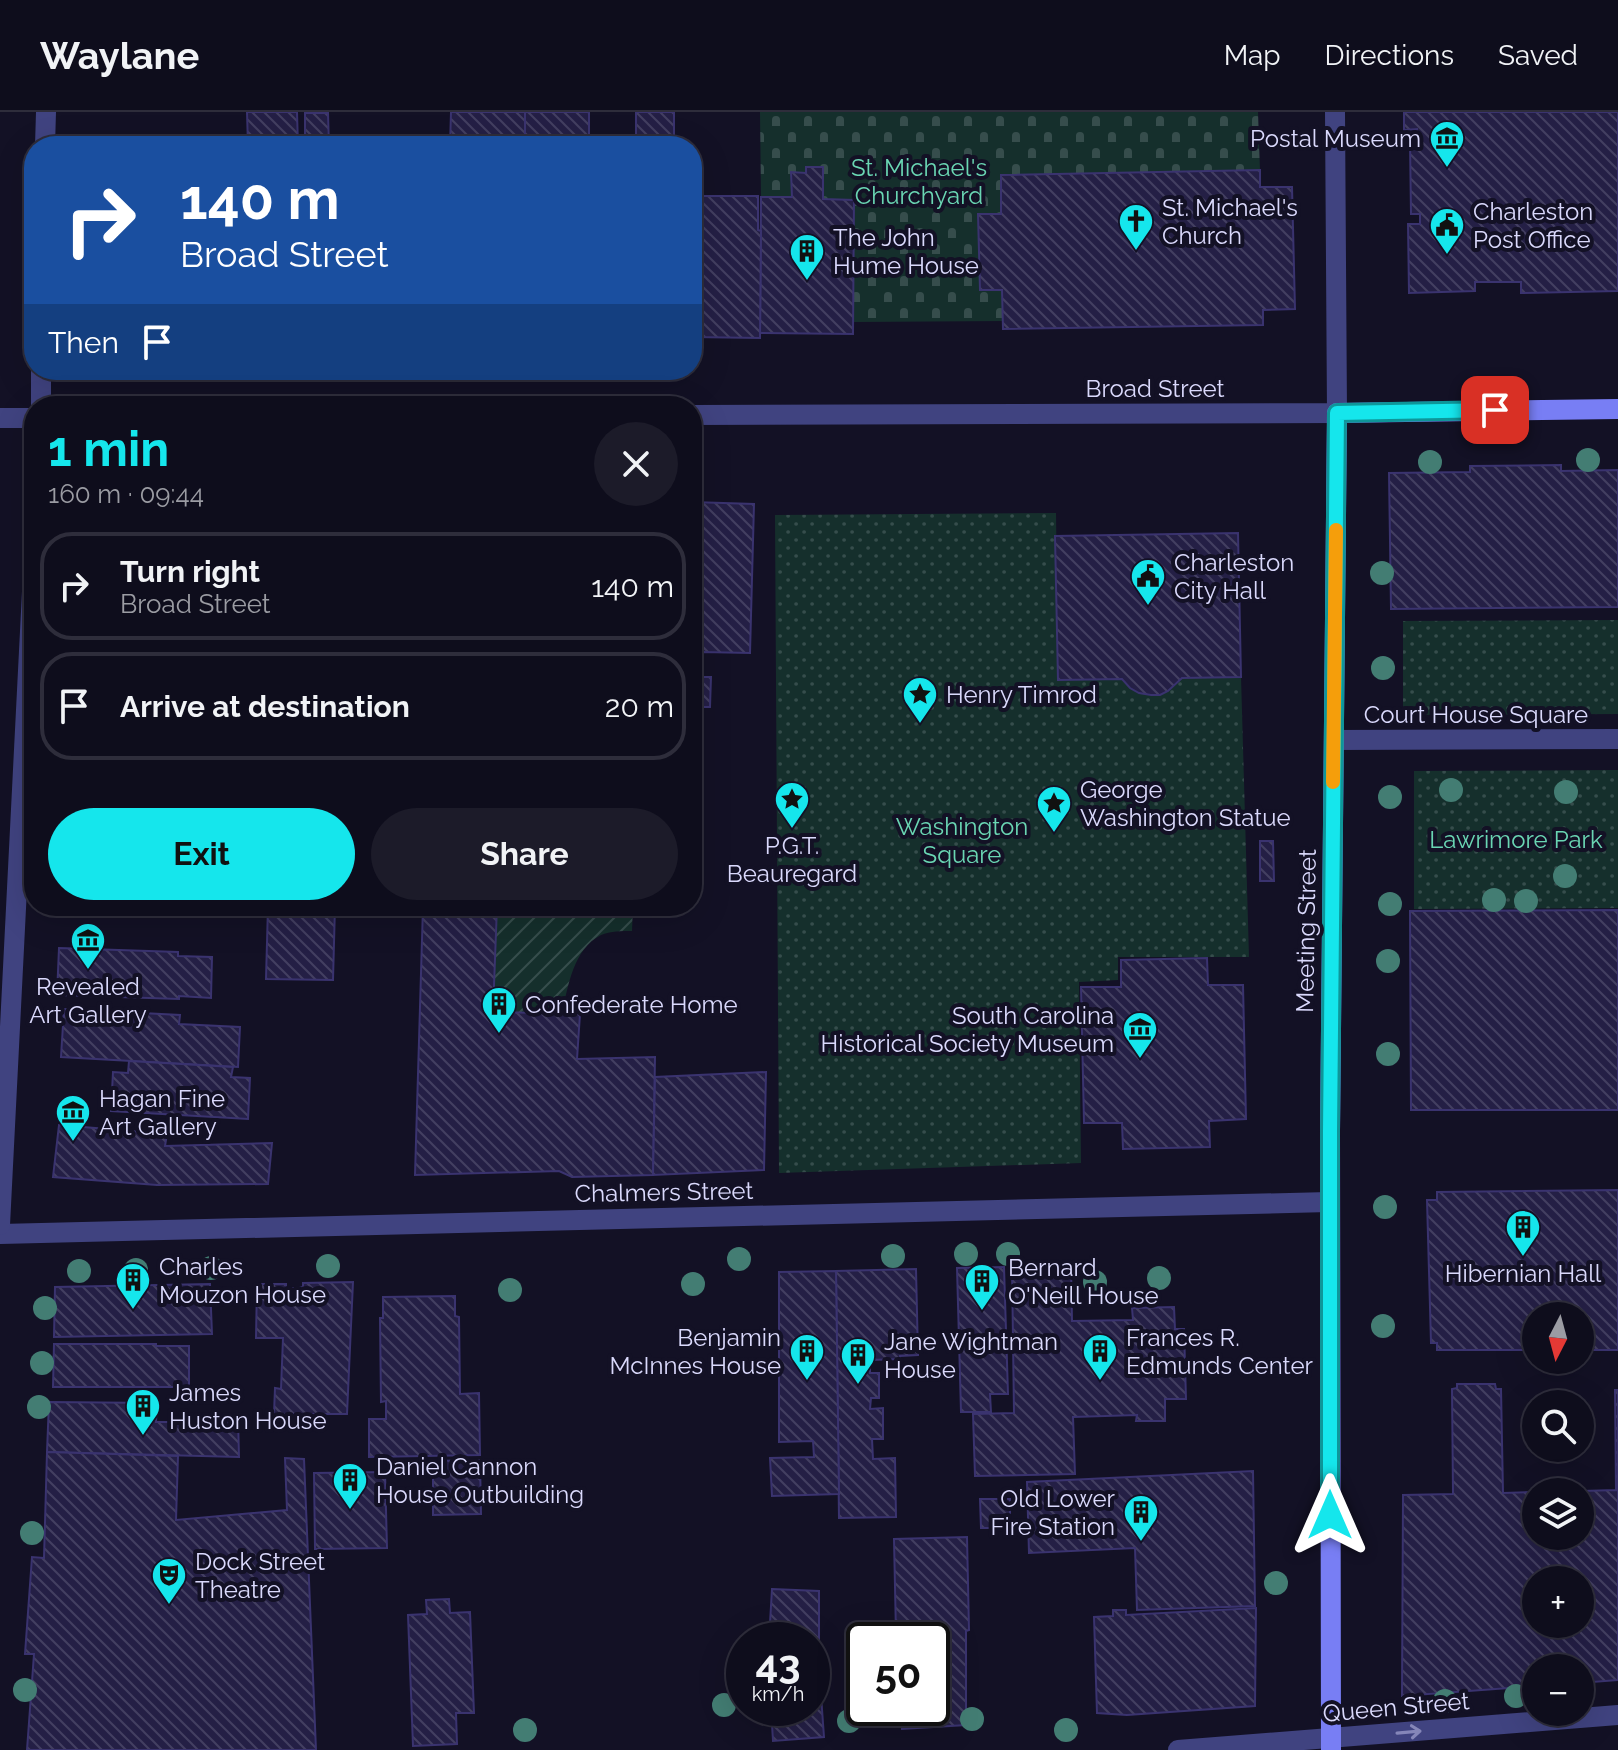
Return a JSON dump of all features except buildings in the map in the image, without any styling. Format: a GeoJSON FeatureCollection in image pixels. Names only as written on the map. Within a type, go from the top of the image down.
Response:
{"type":"FeatureCollection","features":[{"type":"Feature","properties":{"kind":"main road","name":"Broad Street"},"geometry":{"type":"LineString","coordinates":[[1337,413],[1618,409]]}},
{"type":"Feature","properties":{"kind":"main road","name":"Meeting Street"},"geometry":{"type":"LineString","coordinates":[[1331,1744],[1329,1202],[1337,413]]}},
{"type":"Feature","properties":{"kind":"street"},"geometry":{"type":"LineString","coordinates":[[45,136],[46,112]]}},
{"type":"Feature","properties":{"kind":"street","name":"Meeting Street"},"geometry":{"type":"LineString","coordinates":[[1335,112],[1337,413]]}},
{"type":"Feature","properties":{"kind":"street","name":"Broad Street"},"geometry":{"type":"LineString","coordinates":[[702,415],[1337,413]]}},
{"type":"Feature","properties":{"kind":"street"},"geometry":{"type":"LineString","coordinates":[[0,418],[24,418]]}},
{"type":"Feature","properties":{"kind":"street","name":"Court House Square"},"geometry":{"type":"LineString","coordinates":[[1334,740],[1618,739]]}},
{"type":"Feature","properties":{"kind":"street"},"geometry":{"type":"LineString","coordinates":[[0,1225],[24,750]]}},
{"type":"Feature","properties":{"kind":"street","name":"Chalmers Street"},"geometry":{"type":"LineString","coordinates":[[0,1234],[1329,1202]]}},
{"type":"Feature","properties":{"kind":"street","name":"Queen Street"},"geometry":{"type":"LineString","coordinates":[[1178,1750],[1331,1744],[1618,1715]]}},
{"type":"Feature","properties":{"kind":"green space","name":"St. Michael's Churchyard"},"geometry":{"type":"Polygon","coordinates":[[[760,112],[1258,112],[1260,171],[1002,214],[979,215],[980,289],[1002,289],[1003,321],[853,322],[854,200],[823,199],[806,173],[792,173],[792,197],[761,197],[760,112]]]}},
{"type":"Feature","properties":{"kind":"green space","name":"Washington Square"},"geometry":{"type":"Polygon","coordinates":[[[1056,513],[1058,680],[1122,679],[1137,691],[1152,695],[1168,691],[1182,678],[1241,677],[1249,957],[1118,957],[1118,980],[1079,982],[1081,1163],[779,1173],[775,515],[1056,513]]]}},
{"type":"Feature","properties":{"kind":"green space"},"geometry":{"type":"Polygon","coordinates":[[[1618,620],[1618,714],[1403,715],[1403,621],[1618,620]]]}},
{"type":"Feature","properties":{"kind":"green space","name":"Lawrimore Park"},"geometry":{"type":"Polygon","coordinates":[[[1618,770],[1618,908],[1414,909],[1414,771],[1618,770]]]}},
{"type":"Feature","properties":{"kind":"green space"},"geometry":{"type":"Polygon","coordinates":[[[497,916],[633,916],[632,931],[601,935],[584,949],[573,970],[562,1013],[493,1012],[497,916]]]}},
{"type":"Feature","properties":{"kind":"slow traffic"},"geometry":{"type":"LineString","coordinates":[[1333,782],[1336,530]]}},
{"type":"Feature","properties":{"kind":"place","name":"Postal Museum"},"geometry":{"type":"Point","coordinates":[1447,169]}},
{"type":"Feature","properties":{"kind":"place","name":"St. Michael's Church"},"geometry":{"type":"Point","coordinates":[1136,252]}},
{"type":"Feature","properties":{"kind":"place","name":"Charleston Post Office"},"geometry":{"type":"Point","coordinates":[1447,256]}},
{"type":"Feature","properties":{"kind":"place","name":"The John Hume House"},"geometry":{"type":"Point","coordinates":[807,282]}},
{"type":"Feature","properties":{"kind":"place","name":"Charleston City Hall"},"geometry":{"type":"Point","coordinates":[1148,607]}},
{"type":"Feature","properties":{"kind":"place","name":"Henry Timrod"},"geometry":{"type":"Point","coordinates":[920,725]}},
{"type":"Feature","properties":{"kind":"place","name":"P.G.T. Beauregard"},"geometry":{"type":"Point","coordinates":[792,830]}},
{"type":"Feature","properties":{"kind":"place","name":"George Washington Statue"},"geometry":{"type":"Point","coordinates":[1054,834]}},
{"type":"Feature","properties":{"kind":"place","name":"Revealed Art Gallery"},"geometry":{"type":"Point","coordinates":[88,971]}},
{"type":"Feature","properties":{"kind":"place","name":"Confederate Home"},"geometry":{"type":"Point","coordinates":[499,1035]}},
{"type":"Feature","properties":{"kind":"place","name":"South Carolina Historical Society Museum"},"geometry":{"type":"Point","coordinates":[1140,1060]}},
{"type":"Feature","properties":{"kind":"place","name":"Hagan Fine Art Gallery"},"geometry":{"type":"Point","coordinates":[73,1143]}},
{"type":"Feature","properties":{"kind":"place","name":"Hibernian Hall"},"geometry":{"type":"Point","coordinates":[1523,1258]}},
{"type":"Feature","properties":{"kind":"place","name":"Charles Mouzon House"},"geometry":{"type":"Point","coordinates":[133,1311]}},
{"type":"Feature","properties":{"kind":"place","name":"Bernard O'Neill House"},"geometry":{"type":"Point","coordinates":[982,1312]}},
{"type":"Feature","properties":{"kind":"place","name":"Benjamin McInnes House"},"geometry":{"type":"Point","coordinates":[807,1382]}},
{"type":"Feature","properties":{"kind":"place","name":"Frances R. Edmunds Center"},"geometry":{"type":"Point","coordinates":[1100,1382]}},
{"type":"Feature","properties":{"kind":"place","name":"Jane Wightman House"},"geometry":{"type":"Point","coordinates":[858,1386]}},
{"type":"Feature","properties":{"kind":"place","name":"James Huston House"},"geometry":{"type":"Point","coordinates":[143,1437]}},
{"type":"Feature","properties":{"kind":"place","name":"Daniel Cannon House Outbuilding"},"geometry":{"type":"Point","coordinates":[350,1511]}},
{"type":"Feature","properties":{"kind":"place","name":"Old Lower Fire Station"},"geometry":{"type":"Point","coordinates":[1141,1543]}},
{"type":"Feature","properties":{"kind":"place","name":"Dock Street Theatre"},"geometry":{"type":"Point","coordinates":[169,1606]}},
{"type":"Feature","properties":{"kind":"route"},"geometry":{"type":"LineString","coordinates":[[1330,1515],[1330,1132],[1337,413],[1495,410]]}}]}
